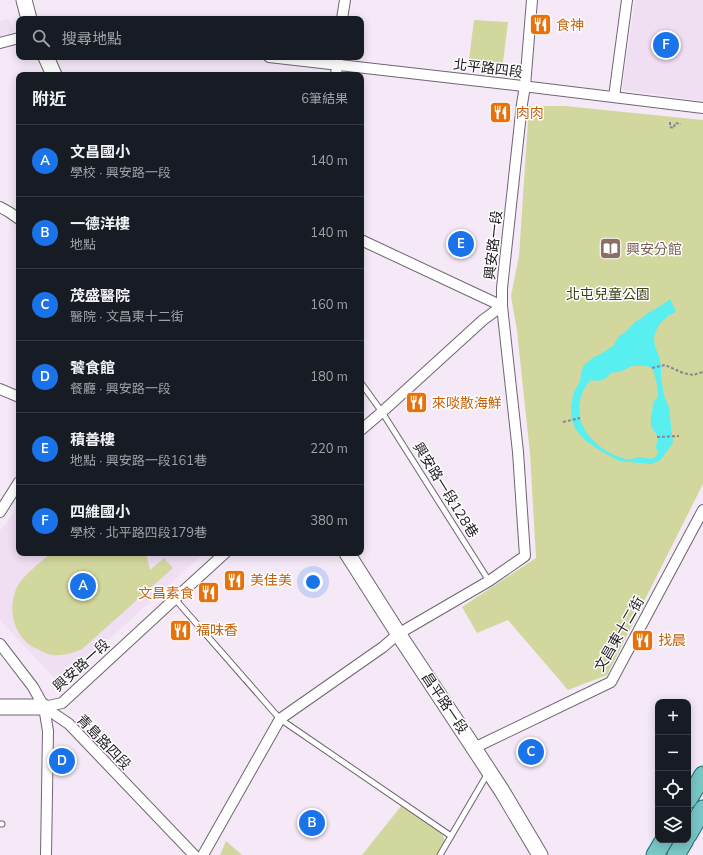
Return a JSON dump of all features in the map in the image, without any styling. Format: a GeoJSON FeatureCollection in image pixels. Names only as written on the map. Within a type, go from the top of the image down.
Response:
{"type":"FeatureCollection","features":[{"type":"Feature","properties":{"kind":"main road"},"geometry":{"type":"LineString","coordinates":[[691,795],[703,775]]}},
{"type":"Feature","properties":{"kind":"main road"},"geometry":{"type":"LineString","coordinates":[[691,830],[703,809]]}},
{"type":"Feature","properties":{"kind":"main road"},"geometry":{"type":"LineString","coordinates":[[655,855],[662,843]]}},
{"type":"Feature","properties":{"kind":"main road"},"geometry":{"type":"LineString","coordinates":[[676,855],[683,843]]}},
{"type":"Feature","properties":{"kind":"street"},"geometry":{"type":"LineString","coordinates":[[24,0],[28,16]]}},
{"type":"Feature","properties":{"kind":"street"},"geometry":{"type":"LineString","coordinates":[[342,16],[345,0]]}},
{"type":"Feature","properties":{"kind":"street","name":"興安路一段"},"geometry":{"type":"LineString","coordinates":[[489,581],[525,556],[518,452],[502,306],[504,273],[525,86],[532,0]]}},
{"type":"Feature","properties":{"kind":"street"},"geometry":{"type":"LineString","coordinates":[[614,97],[627,0]]}},
{"type":"Feature","properties":{"kind":"street"},"geometry":{"type":"LineString","coordinates":[[0,43],[16,39]]}},
{"type":"Feature","properties":{"kind":"street"},"geometry":{"type":"LineString","coordinates":[[47,60],[53,72]]}},
{"type":"Feature","properties":{"kind":"street","name":"北平路四段"},"geometry":{"type":"LineString","coordinates":[[292,60],[525,86],[703,108]]}},
{"type":"Feature","properties":{"kind":"street"},"geometry":{"type":"LineString","coordinates":[[0,207],[16,217]]}},
{"type":"Feature","properties":{"kind":"street"},"geometry":{"type":"LineString","coordinates":[[364,241],[502,306],[483,320],[364,427]]}},
{"type":"Feature","properties":{"kind":"street"},"geometry":{"type":"LineString","coordinates":[[0,389],[16,396]]}},
{"type":"Feature","properties":{"kind":"street"},"geometry":{"type":"LineString","coordinates":[[0,512],[16,487]]}},
{"type":"Feature","properties":{"kind":"street","name":"文昌東十二街"},"geometry":{"type":"LineString","coordinates":[[474,748],[611,682],[703,510]]}},
{"type":"Feature","properties":{"kind":"street","name":"興安路一段"},"geometry":{"type":"LineString","coordinates":[[46,855],[48,731],[44,707],[62,703],[222,556]]}},
{"type":"Feature","properties":{"kind":"street","name":"昌平路一段"},"geometry":{"type":"LineString","coordinates":[[349,556],[398,634],[474,748],[540,855]]}},
{"type":"Feature","properties":{"kind":"street"},"geometry":{"type":"LineString","coordinates":[[203,855],[280,719],[383,647],[398,634],[489,581]]}},
{"type":"Feature","properties":{"kind":"street","name":"青島路四段"},"geometry":{"type":"LineString","coordinates":[[0,644],[33,687],[44,707],[68,724],[194,855]]}},
{"type":"Feature","properties":{"kind":"street"},"geometry":{"type":"LineString","coordinates":[[0,707],[44,707]]}},
{"type":"Feature","properties":{"kind":"lane","name":"興安路一段128巷"},"geometry":{"type":"LineString","coordinates":[[364,387],[382,412],[489,581]]}},
{"type":"Feature","properties":{"kind":"lane"},"geometry":{"type":"LineString","coordinates":[[175,599],[280,719],[451,836]]}},
{"type":"Feature","properties":{"kind":"lane"},"geometry":{"type":"LineString","coordinates":[[440,855],[489,772]]}},
{"type":"Feature","properties":{"kind":"path"},"geometry":{"type":"LineString","coordinates":[[670,122],[670,127],[674,128],[674,123],[681,124]]}},
{"type":"Feature","properties":{"kind":"path"},"geometry":{"type":"LineString","coordinates":[[652,368],[665,365],[683,373],[693,375],[703,372]]}},
{"type":"Feature","properties":{"kind":"path"},"geometry":{"type":"LineString","coordinates":[[563,422],[580,418]]}},
{"type":"Feature","properties":{"kind":"path"},"geometry":{"type":"LineString","coordinates":[[657,437],[679,436]]}},
{"type":"Feature","properties":{"kind":"shaded area"},"geometry":{"type":"Polygon","coordinates":[[[635,0],[703,0],[703,101],[622,90],[635,0]]]}},
{"type":"Feature","properties":{"kind":"shaded area"},"geometry":{"type":"Polygon","coordinates":[[[9,18],[13,32],[0,36],[0,21],[9,18]]]}},
{"type":"Feature","properties":{"kind":"shaded area"},"geometry":{"type":"Polygon","coordinates":[[[16,509],[16,556],[201,556],[64,680],[56,680],[0,620],[0,531],[16,509]]]}},
{"type":"Feature","properties":{"kind":"green space"},"geometry":{"type":"Polygon","coordinates":[[[474,20],[508,22],[502,70],[468,67],[474,20]]]}},
{"type":"Feature","properties":{"kind":"green space","name":"北屯兒童公園"},"geometry":{"type":"Polygon","coordinates":[[[529,106],[565,106],[703,120],[703,484],[607,675],[568,690],[508,620],[477,633],[462,607],[536,558],[530,454],[517,331],[511,296],[519,256],[529,106]]]}},
{"type":"Feature","properties":{"kind":"green space"},"geometry":{"type":"Polygon","coordinates":[[[48,556],[147,556],[150,570],[164,558],[173,568],[82,649],[60,655],[45,653],[33,647],[24,640],[16,626],[12,610],[14,594],[20,582],[48,556]]]}},
{"type":"Feature","properties":{"kind":"green space"},"geometry":{"type":"Polygon","coordinates":[[[402,805],[442,834],[445,841],[436,855],[362,855],[402,805]]]}},
{"type":"Feature","properties":{"kind":"green space"},"geometry":{"type":"Polygon","coordinates":[[[226,841],[242,855],[220,855],[226,841]]]}},
{"type":"Feature","properties":{"kind":"water"},"geometry":{"type":"Polygon","coordinates":[[[670,299],[676,312],[668,316],[658,326],[654,336],[655,347],[661,366],[664,396],[669,407],[673,443],[661,459],[651,464],[619,461],[585,440],[576,430],[571,416],[574,392],[580,381],[584,365],[594,357],[613,346],[619,336],[635,322],[670,299]],[[632,366],[622,371],[611,373],[606,378],[599,381],[591,380],[581,396],[579,408],[581,420],[586,432],[601,447],[613,455],[626,459],[638,457],[653,458],[657,455],[658,451],[656,446],[658,437],[651,423],[653,402],[658,397],[657,386],[652,368],[645,366],[632,366]]]}},
{"type":"Feature","properties":{"kind":"place","name":"食神"},"geometry":{"type":"Point","coordinates":[541,25]}},
{"type":"Feature","properties":{"kind":"place","name":"四維國小"},"geometry":{"type":"Point","coordinates":[666,45]}},
{"type":"Feature","properties":{"kind":"place","name":"肉肉"},"geometry":{"type":"Point","coordinates":[500,113]}},
{"type":"Feature","properties":{"kind":"place","name":"積善樓"},"geometry":{"type":"Point","coordinates":[461,244]}},
{"type":"Feature","properties":{"kind":"place","name":"興安分館"},"geometry":{"type":"Point","coordinates":[610,249]}},
{"type":"Feature","properties":{"kind":"place","name":"來啖散海鮮"},"geometry":{"type":"Point","coordinates":[416,403]}},
{"type":"Feature","properties":{"kind":"place","name":"美佳美"},"geometry":{"type":"Point","coordinates":[235,580]}},
{"type":"Feature","properties":{"kind":"place","name":"文昌國小"},"geometry":{"type":"Point","coordinates":[83,586]}},
{"type":"Feature","properties":{"kind":"place","name":"文昌素食"},"geometry":{"type":"Point","coordinates":[209,593]}},
{"type":"Feature","properties":{"kind":"place","name":"福味香"},"geometry":{"type":"Point","coordinates":[180,630]}},
{"type":"Feature","properties":{"kind":"place","name":"找晨"},"geometry":{"type":"Point","coordinates":[642,640]}},
{"type":"Feature","properties":{"kind":"place","name":"茂盛醫院"},"geometry":{"type":"Point","coordinates":[531,752]}},
{"type":"Feature","properties":{"kind":"place","name":"饕食館"},"geometry":{"type":"Point","coordinates":[62,761]}},
{"type":"Feature","properties":{"kind":"place","name":"一德洋樓"},"geometry":{"type":"Point","coordinates":[312,823]}}]}
